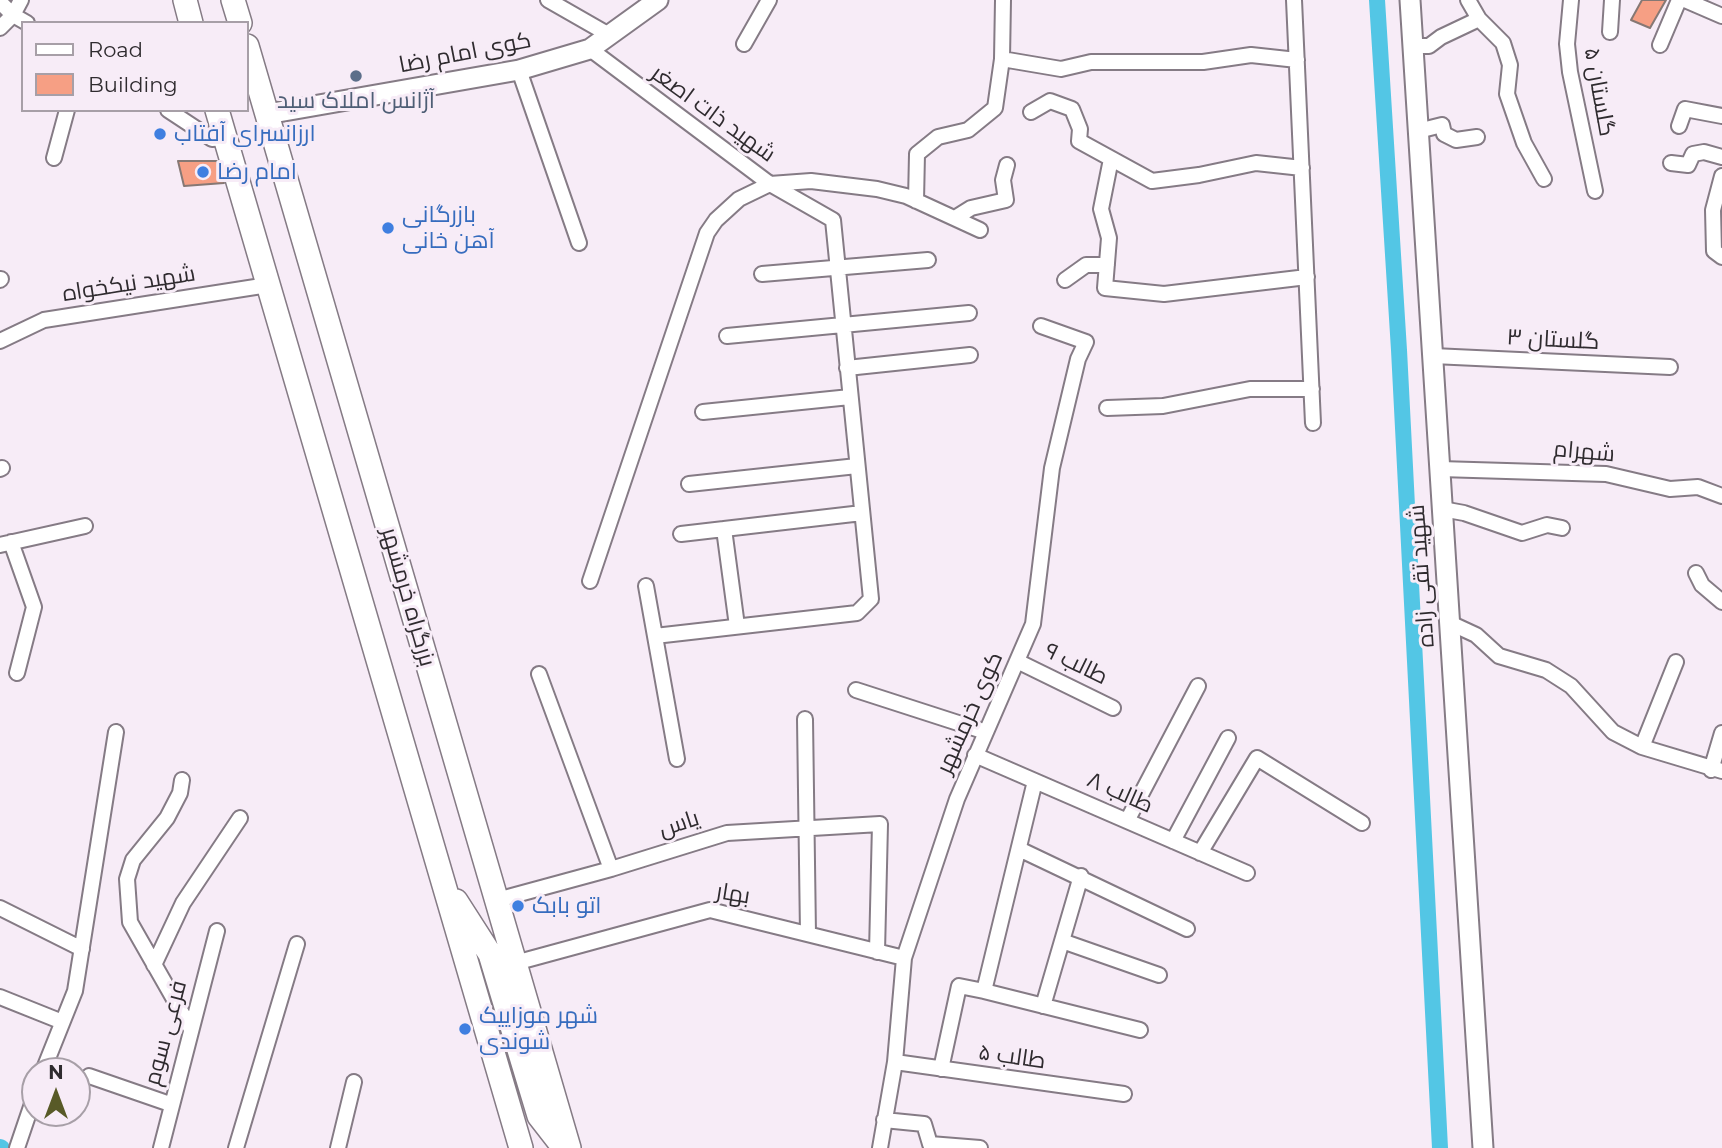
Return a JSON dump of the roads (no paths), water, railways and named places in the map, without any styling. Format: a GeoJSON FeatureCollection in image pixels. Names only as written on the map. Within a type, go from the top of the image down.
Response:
{"type":"FeatureCollection","features":[{"type":"Feature","properties":{"kind":"highway"},"geometry":{"type":"LineString","coordinates":[[185,0],[190,21]]}},
{"type":"Feature","properties":{"kind":"highway"},"geometry":{"type":"LineString","coordinates":[[233,0],[239,21]]}},
{"type":"Feature","properties":{"kind":"highway","name":"بزرگراه خرمشهر"},"geometry":{"type":"LineString","coordinates":[[248,49],[515,962],[523,1026],[566,1148]]}},
{"type":"Feature","properties":{"kind":"highway","name":"بزرگراه خرمشهر"},"geometry":{"type":"LineString","coordinates":[[218,112],[521,1148]]}},
{"type":"Feature","properties":{"kind":"highway"},"geometry":{"type":"LineString","coordinates":[[443,881],[489,950],[523,1026],[488,1035]]}},
{"type":"Feature","properties":{"kind":"main road","name":"شهید تقی زاده"},"geometry":{"type":"LineString","coordinates":[[1410,0],[1483,1148]]}},
{"type":"Feature","properties":{"kind":"main road","name":"کوی امام رضا"},"geometry":{"type":"LineString","coordinates":[[267,114],[519,69],[590,49],[611,36],[654,1]]}},
{"type":"Feature","properties":{"kind":"street"},"geometry":{"type":"LineString","coordinates":[[0,28],[13,15],[21,0]]}},
{"type":"Feature","properties":{"kind":"street"},"geometry":{"type":"LineString","coordinates":[[548,0],[611,36]]}},
{"type":"Feature","properties":{"kind":"street"},"geometry":{"type":"LineString","coordinates":[[744,44],[769,0]]}},
{"type":"Feature","properties":{"kind":"street"},"geometry":{"type":"LineString","coordinates":[[916,201],[917,154],[938,137],[968,130],[995,108],[1002,59],[1003,0]]}},
{"type":"Feature","properties":{"kind":"street"},"geometry":{"type":"LineString","coordinates":[[1294,0],[1313,423]]}},
{"type":"Feature","properties":{"kind":"street"},"geometry":{"type":"LineString","coordinates":[[1468,0],[1479,19],[1503,43],[1510,65],[1507,94],[1524,143],[1544,179]]}},
{"type":"Feature","properties":{"kind":"street","name":"گلستان ۵"},"geometry":{"type":"LineString","coordinates":[[1571,0],[1567,44],[1570,72],[1595,191]]}},
{"type":"Feature","properties":{"kind":"street"},"geometry":{"type":"LineString","coordinates":[[1610,32],[1612,0]]}},
{"type":"Feature","properties":{"kind":"street"},"geometry":{"type":"LineString","coordinates":[[1660,44],[1679,0]]}},
{"type":"Feature","properties":{"kind":"street"},"geometry":{"type":"LineString","coordinates":[[1685,0],[1722,16]]}},
{"type":"Feature","properties":{"kind":"street"},"geometry":{"type":"LineString","coordinates":[[0,2],[24,21]]}},
{"type":"Feature","properties":{"kind":"street"},"geometry":{"type":"LineString","coordinates":[[1413,46],[1429,46],[1441,37],[1479,19]]}},
{"type":"Feature","properties":{"kind":"street","name":"شهید ذات اصغر"},"geometry":{"type":"LineString","coordinates":[[590,49],[770,184],[791,180],[877,188],[916,201],[980,230]]}},
{"type":"Feature","properties":{"kind":"street"},"geometry":{"type":"LineString","coordinates":[[1002,59],[1061,69],[1091,62],[1203,62],[1251,55],[1297,60]]}},
{"type":"Feature","properties":{"kind":"street"},"geometry":{"type":"LineString","coordinates":[[519,69],[579,243]]}},
{"type":"Feature","properties":{"kind":"street"},"geometry":{"type":"LineString","coordinates":[[1031,112],[1050,101],[1072,109],[1080,129],[1079,141],[1152,181],[1199,175],[1256,163],[1302,168]]}},
{"type":"Feature","properties":{"kind":"street"},"geometry":{"type":"LineString","coordinates":[[1679,127],[1685,109],[1722,116]]}},
{"type":"Feature","properties":{"kind":"street"},"geometry":{"type":"LineString","coordinates":[[54,158],[67,112]]}},
{"type":"Feature","properties":{"kind":"street"},"geometry":{"type":"LineString","coordinates":[[171,112],[212,139],[225,138]]}},
{"type":"Feature","properties":{"kind":"street"},"geometry":{"type":"LineString","coordinates":[[1418,131],[1442,125],[1444,134],[1456,140],[1477,137]]}},
{"type":"Feature","properties":{"kind":"street"},"geometry":{"type":"LineString","coordinates":[[1671,163],[1688,165],[1693,154],[1704,152],[1722,157]]}},
{"type":"Feature","properties":{"kind":"street"},"geometry":{"type":"LineString","coordinates":[[1111,159],[1101,209],[1110,238],[1105,288],[1164,294],[1307,277]]}},
{"type":"Feature","properties":{"kind":"street"},"geometry":{"type":"LineString","coordinates":[[955,218],[971,208],[1006,200],[1003,180],[1007,165]]}},
{"type":"Feature","properties":{"kind":"street"},"geometry":{"type":"LineString","coordinates":[[1718,254],[1713,210],[1722,177]]}},
{"type":"Feature","properties":{"kind":"street"},"geometry":{"type":"LineString","coordinates":[[590,581],[707,233],[716,220],[739,199],[770,184],[833,220],[871,599],[858,613],[655,636]]}},
{"type":"Feature","properties":{"kind":"street"},"geometry":{"type":"LineString","coordinates":[[762,274],[928,260]]}},
{"type":"Feature","properties":{"kind":"street"},"geometry":{"type":"LineString","coordinates":[[1065,280],[1086,265],[1107,265]]}},
{"type":"Feature","properties":{"kind":"street","name":"شهید نیکخواه"},"geometry":{"type":"LineString","coordinates":[[0,341],[44,320],[268,285]]}},
{"type":"Feature","properties":{"kind":"street"},"geometry":{"type":"LineString","coordinates":[[727,336],[969,313]]}},
{"type":"Feature","properties":{"kind":"street","name":"کوی خرمشهر"},"geometry":{"type":"LineString","coordinates":[[880,1148],[895,1062],[904,958],[957,799],[1019,662],[1032,624],[1052,468],[1078,359],[1086,342],[1041,326]]}},
{"type":"Feature","properties":{"kind":"street"},"geometry":{"type":"LineString","coordinates":[[847,368],[971,355]]}},
{"type":"Feature","properties":{"kind":"street","name":"گلستان ۳"},"geometry":{"type":"LineString","coordinates":[[1433,356],[1670,367]]}},
{"type":"Feature","properties":{"kind":"street"},"geometry":{"type":"LineString","coordinates":[[1107,408],[1163,406],[1250,389],[1312,389]]}},
{"type":"Feature","properties":{"kind":"street"},"geometry":{"type":"LineString","coordinates":[[703,412],[850,397]]}},
{"type":"Feature","properties":{"kind":"street"},"geometry":{"type":"LineString","coordinates":[[689,484],[857,466]]}},
{"type":"Feature","properties":{"kind":"street","name":"شهرام"},"geometry":{"type":"LineString","coordinates":[[1440,469],[1606,474],[1671,489],[1698,487],[1722,496]]}},
{"type":"Feature","properties":{"kind":"street"},"geometry":{"type":"LineString","coordinates":[[1442,509],[1464,513],[1522,533],[1547,525],[1562,528]]}},
{"type":"Feature","properties":{"kind":"street"},"geometry":{"type":"LineString","coordinates":[[681,534],[862,513]]}},
{"type":"Feature","properties":{"kind":"street"},"geometry":{"type":"LineString","coordinates":[[17,673],[34,607],[5,544],[85,526]]}},
{"type":"Feature","properties":{"kind":"street"},"geometry":{"type":"LineString","coordinates":[[724,529],[737,626]]}},
{"type":"Feature","properties":{"kind":"street"},"geometry":{"type":"LineString","coordinates":[[1696,573],[1702,585],[1722,602]]}},
{"type":"Feature","properties":{"kind":"street"},"geometry":{"type":"LineString","coordinates":[[646,586],[677,760]]}},
{"type":"Feature","properties":{"kind":"street"},"geometry":{"type":"LineString","coordinates":[[1450,622],[1476,635],[1499,656],[1546,670],[1571,687],[1613,732],[1642,747],[1717,771],[1722,733]]}},
{"type":"Feature","properties":{"kind":"street","name":"طالب ۹"},"geometry":{"type":"LineString","coordinates":[[1019,662],[1114,708]]}},
{"type":"Feature","properties":{"kind":"street"},"geometry":{"type":"LineString","coordinates":[[1642,747],[1657,702],[1676,662]]}},
{"type":"Feature","properties":{"kind":"street"},"geometry":{"type":"LineString","coordinates":[[539,674],[611,869]]}},
{"type":"Feature","properties":{"kind":"street"},"geometry":{"type":"LineString","coordinates":[[1127,821],[1198,686]]}},
{"type":"Feature","properties":{"kind":"street"},"geometry":{"type":"LineString","coordinates":[[856,690],[986,732]]}},
{"type":"Feature","properties":{"kind":"street"},"geometry":{"type":"LineString","coordinates":[[805,719],[808,934]]}},
{"type":"Feature","properties":{"kind":"street"},"geometry":{"type":"LineString","coordinates":[[48,1057],[75,991],[116,732]]}},
{"type":"Feature","properties":{"kind":"street"},"geometry":{"type":"LineString","coordinates":[[1173,841],[1228,738]]}},
{"type":"Feature","properties":{"kind":"street","name":"طالب ۸"},"geometry":{"type":"LineString","coordinates":[[975,755],[1247,873]]}},
{"type":"Feature","properties":{"kind":"street"},"geometry":{"type":"LineString","coordinates":[[1200,853],[1257,758],[1362,823]]}},
{"type":"Feature","properties":{"kind":"street"},"geometry":{"type":"LineString","coordinates":[[182,780],[180,793],[166,818],[132,860],[127,879],[130,922],[191,1029]]}},
{"type":"Feature","properties":{"kind":"street"},"geometry":{"type":"LineString","coordinates":[[984,991],[1035,781]]}},
{"type":"Feature","properties":{"kind":"street"},"geometry":{"type":"LineString","coordinates":[[154,965],[183,902],[240,818]]}},
{"type":"Feature","properties":{"kind":"street","name":"یاس"},"geometry":{"type":"LineString","coordinates":[[497,900],[611,869],[727,833],[880,824],[877,952]]}},
{"type":"Feature","properties":{"kind":"street"},"geometry":{"type":"LineString","coordinates":[[1019,849],[1081,876],[1187,929]]}},
{"type":"Feature","properties":{"kind":"street"},"geometry":{"type":"LineString","coordinates":[[1043,1006],[1081,876]]}},
{"type":"Feature","properties":{"kind":"street"},"geometry":{"type":"LineString","coordinates":[[0,908],[82,949]]}},
{"type":"Feature","properties":{"kind":"street","name":"بهار"},"geometry":{"type":"LineString","coordinates":[[515,962],[710,910],[904,958]]}},
{"type":"Feature","properties":{"kind":"street","name":"فرعی سوم"},"geometry":{"type":"LineString","coordinates":[[161,1148],[170,1104],[217,931]]}},
{"type":"Feature","properties":{"kind":"street"},"geometry":{"type":"LineString","coordinates":[[1062,941],[1158,975]]}},
{"type":"Feature","properties":{"kind":"street"},"geometry":{"type":"LineString","coordinates":[[236,1148],[298,944]]}},
{"type":"Feature","properties":{"kind":"street"},"geometry":{"type":"LineString","coordinates":[[941,1069],[959,986],[1140,1030]]}},
{"type":"Feature","properties":{"kind":"street"},"geometry":{"type":"LineString","coordinates":[[0,997],[61,1021]]}},
{"type":"Feature","properties":{"kind":"street","name":"طالب ۵"},"geometry":{"type":"LineString","coordinates":[[895,1062],[1124,1094]]}},
{"type":"Feature","properties":{"kind":"street"},"geometry":{"type":"LineString","coordinates":[[91,1077],[170,1104]]}},
{"type":"Feature","properties":{"kind":"street"},"geometry":{"type":"LineString","coordinates":[[338,1148],[354,1082]]}},
{"type":"Feature","properties":{"kind":"street"},"geometry":{"type":"LineString","coordinates":[[884,1119],[924,1124],[930,1144],[980,1148]]}},
{"type":"Feature","properties":{"kind":"street"},"geometry":{"type":"LineString","coordinates":[[17,1148],[24,1127]]}},
{"type":"Feature","properties":{"kind":"waterway"},"geometry":{"type":"LineString","coordinates":[[1377,0],[1399,350],[1440,1148]]}},
{"type":"Feature","properties":{"kind":"place","name":"آژانس املاک سید"},"geometry":{"type":"Point","coordinates":[356,76]}},
{"type":"Feature","properties":{"kind":"place","name":"ارزانسرای آفتاب"},"geometry":{"type":"Point","coordinates":[160,134]}},
{"type":"Feature","properties":{"kind":"place","name":"امام رضا"},"geometry":{"type":"Point","coordinates":[203,172]}},
{"type":"Feature","properties":{"kind":"place","name":"بازرگانی آهن خانی"},"geometry":{"type":"Point","coordinates":[388,228]}},
{"type":"Feature","properties":{"kind":"place","name":"اتو بابک"},"geometry":{"type":"Point","coordinates":[518,906]}},
{"type":"Feature","properties":{"kind":"place","name":"شهر موزاییک شوندی"},"geometry":{"type":"Point","coordinates":[465,1029]}}]}
